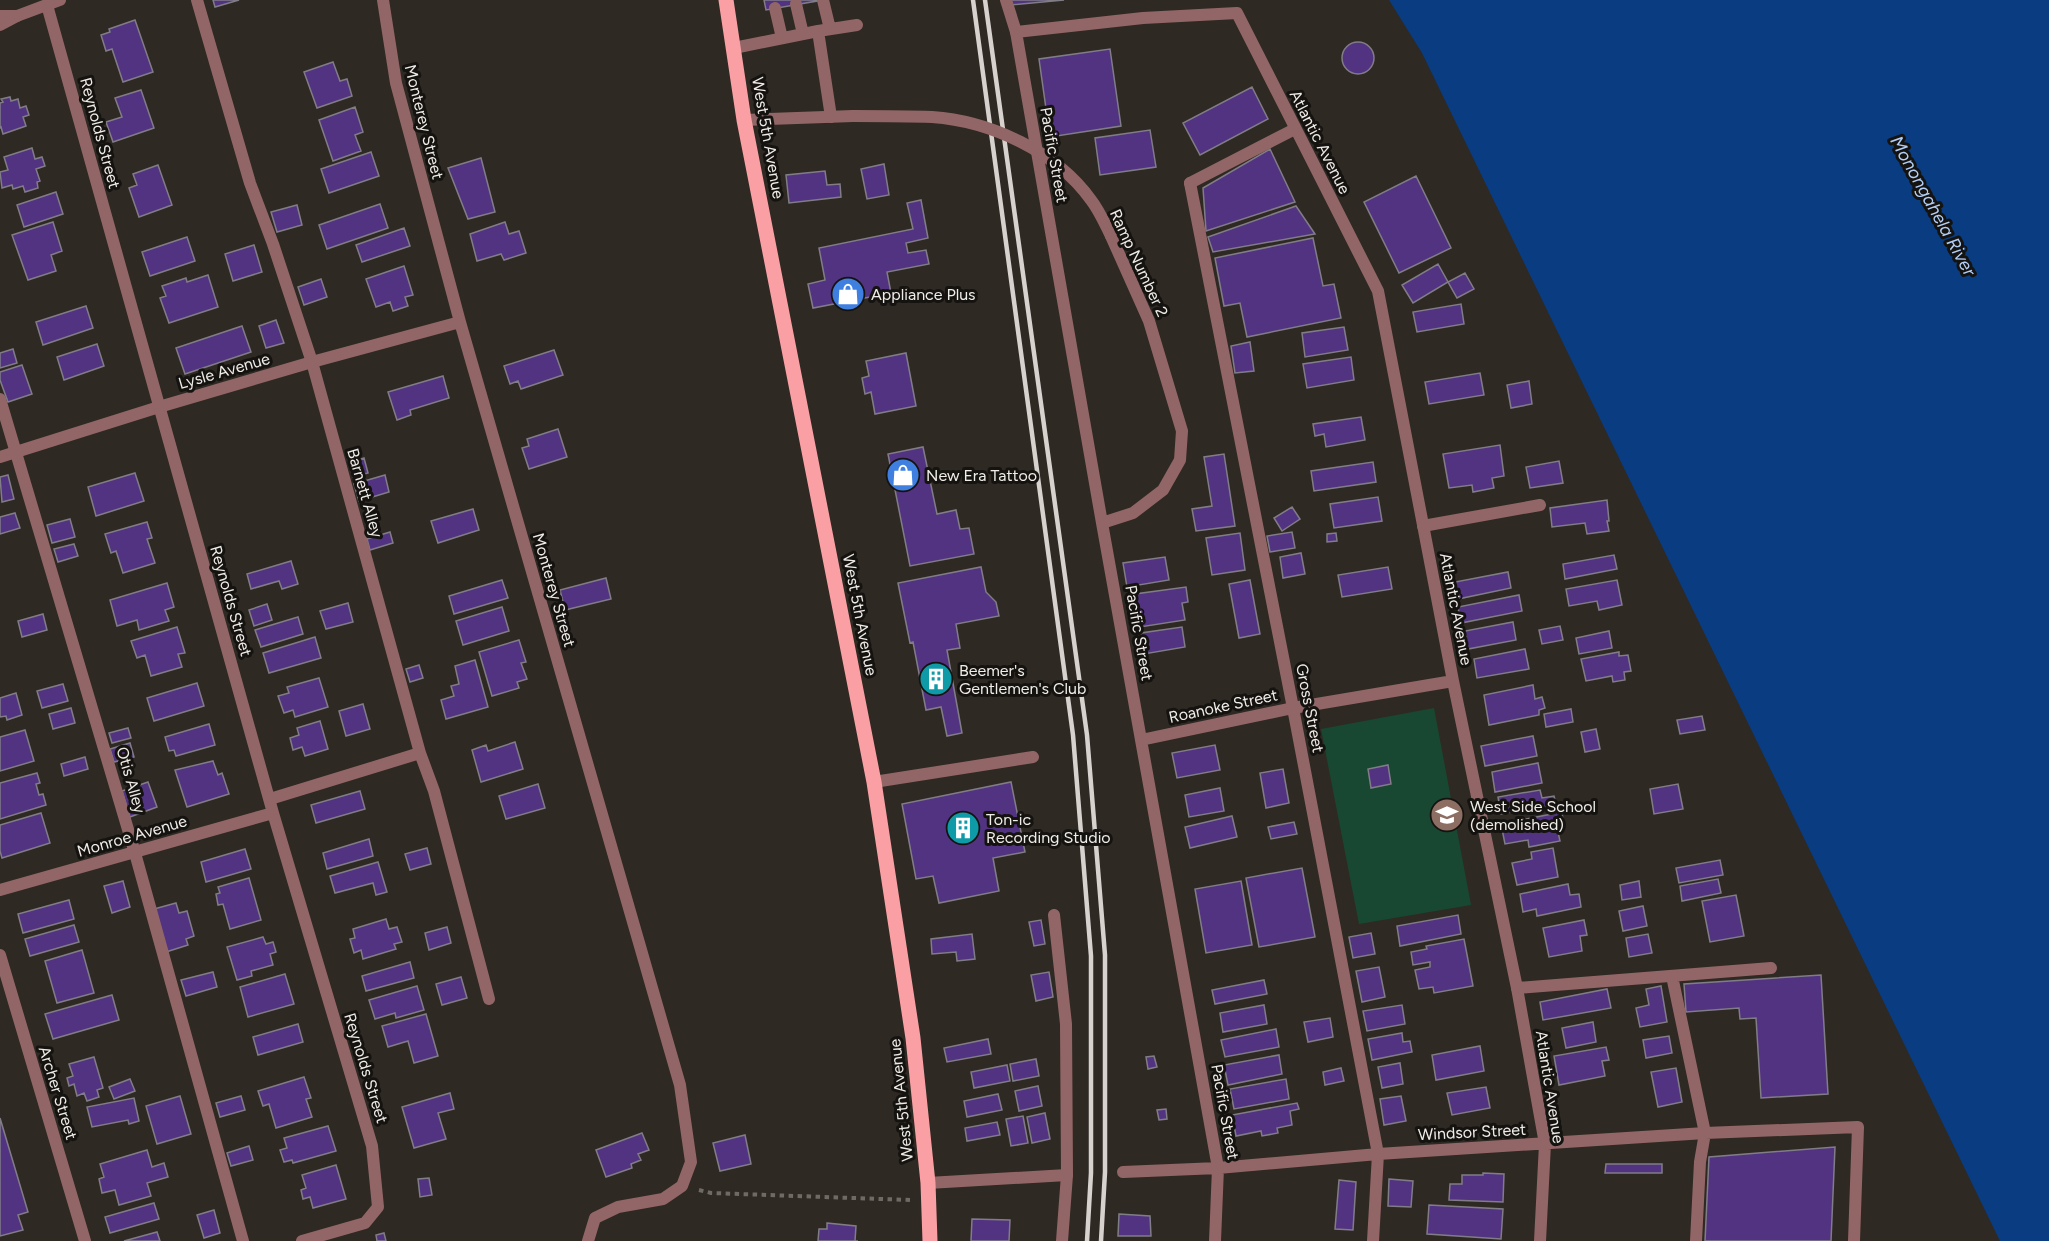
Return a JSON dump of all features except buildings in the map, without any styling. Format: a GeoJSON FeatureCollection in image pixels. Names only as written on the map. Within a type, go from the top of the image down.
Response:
{"type":"FeatureCollection","features":[{"type":"Feature","properties":{"kind":"main road","name":"West 5th Avenue"},"geometry":{"type":"LineString","coordinates":[[726,0],[744,120],[874,782],[913,1038],[928,1183],[930,1241]]}},
{"type":"Feature","properties":{"kind":"street"},"geometry":{"type":"LineString","coordinates":[[0,25],[60,0]]}},
{"type":"Feature","properties":{"kind":"street","name":"Barnett Alley"},"geometry":{"type":"LineString","coordinates":[[197,0],[250,183],[312,362],[420,753],[434,791],[489,999]]}},
{"type":"Feature","properties":{"kind":"street","name":"Monterey Street"},"geometry":{"type":"LineString","coordinates":[[383,0],[396,83],[460,322],[680,1085],[691,1162],[682,1186]]}},
{"type":"Feature","properties":{"kind":"street"},"geometry":{"type":"LineString","coordinates":[[823,0],[831,117]]}},
{"type":"Feature","properties":{"kind":"street","name":"Pacific Street"},"geometry":{"type":"LineString","coordinates":[[1006,0],[1016,32],[1218,1168],[1215,1241]]}},
{"type":"Feature","properties":{"kind":"street","name":"Reynolds Street"},"geometry":{"type":"LineString","coordinates":[[47,4],[273,813],[372,1146],[378,1208],[365,1223],[302,1241]]}},
{"type":"Feature","properties":{"kind":"street"},"geometry":{"type":"LineString","coordinates":[[796,4],[803,34]]}},
{"type":"Feature","properties":{"kind":"street"},"geometry":{"type":"LineString","coordinates":[[775,8],[782,38]]}},
{"type":"Feature","properties":{"kind":"street","name":"Atlantic Avenue"},"geometry":{"type":"LineString","coordinates":[[1016,32],[1143,18],[1237,13],[1378,291],[1453,681],[1517,988],[1545,1144],[1540,1241]]}},
{"type":"Feature","properties":{"kind":"street"},"geometry":{"type":"LineString","coordinates":[[0,16],[17,16]]}},
{"type":"Feature","properties":{"kind":"street"},"geometry":{"type":"LineString","coordinates":[[734,48],[857,24]]}},
{"type":"Feature","properties":{"kind":"street","name":"Ramp Number 2"},"geometry":{"type":"LineString","coordinates":[[744,120],[853,116],[933,117],[975,125],[1017,140],[1046,157],[1069,176],[1091,200],[1111,236],[1149,321],[1182,431],[1180,460],[1163,490],[1133,513],[1102,523]]}},
{"type":"Feature","properties":{"kind":"street","name":"Gross Street"},"geometry":{"type":"LineString","coordinates":[[1295,129],[1190,183],[1378,1154],[1373,1241]]}},
{"type":"Feature","properties":{"kind":"street","name":"Lysle Avenue"},"geometry":{"type":"LineString","coordinates":[[0,457],[312,362],[460,322]]}},
{"type":"Feature","properties":{"kind":"street","name":"Otis Alley"},"geometry":{"type":"LineString","coordinates":[[0,399],[135,852],[243,1241]]}},
{"type":"Feature","properties":{"kind":"street"},"geometry":{"type":"LineString","coordinates":[[1423,526],[1540,505]]}},
{"type":"Feature","properties":{"kind":"street","name":"Roanoke Street"},"geometry":{"type":"LineString","coordinates":[[1141,740],[1293,708],[1453,681]]}},
{"type":"Feature","properties":{"kind":"street"},"geometry":{"type":"LineString","coordinates":[[270,799],[420,753]]}},
{"type":"Feature","properties":{"kind":"street"},"geometry":{"type":"LineString","coordinates":[[874,782],[1033,757]]}},
{"type":"Feature","properties":{"kind":"street","name":"Monroe Avenue"},"geometry":{"type":"LineString","coordinates":[[0,890],[273,813]]}},
{"type":"Feature","properties":{"kind":"street"},"geometry":{"type":"LineString","coordinates":[[1054,915],[1066,1024],[1066,1175],[1062,1241]]}},
{"type":"Feature","properties":{"kind":"street","name":"Archer Street"},"geometry":{"type":"LineString","coordinates":[[0,955],[85,1241]]}},
{"type":"Feature","properties":{"kind":"street"},"geometry":{"type":"LineString","coordinates":[[1517,988],[1771,968]]}},
{"type":"Feature","properties":{"kind":"street"},"geometry":{"type":"LineString","coordinates":[[1672,976],[1705,1133],[1700,1162],[1696,1241]]}},
{"type":"Feature","properties":{"kind":"street","name":"Windsor Street"},"geometry":{"type":"LineString","coordinates":[[1123,1172],[1218,1168],[1378,1154],[1705,1133],[1858,1127],[1854,1241]]}},
{"type":"Feature","properties":{"kind":"street"},"geometry":{"type":"LineString","coordinates":[[928,1183],[1066,1175]]}},
{"type":"Feature","properties":{"kind":"street"},"geometry":{"type":"LineString","coordinates":[[588,1241],[595,1218],[618,1207],[663,1199],[682,1186]]}},
{"type":"Feature","properties":{"kind":"path"},"geometry":{"type":"LineString","coordinates":[[682,1186],[711,1193],[928,1201]]}},
{"type":"Feature","properties":{"kind":"green space"},"geometry":{"type":"Polygon","coordinates":[[[1434,708],[1471,905],[1359,924],[1321,729],[1434,708]]]}},
{"type":"Feature","properties":{"kind":"water","name":"Monongahela River"},"geometry":{"type":"Polygon","coordinates":[[[1389,0],[2049,0],[2049,1241],[2000,1241],[1422,53],[1389,0]]]}},
{"type":"Feature","properties":{"kind":"railway"},"geometry":{"type":"LineString","coordinates":[[973,0],[1073,735],[1091,956],[1091,1173],[1087,1241]]}},
{"type":"Feature","properties":{"kind":"railway"},"geometry":{"type":"LineString","coordinates":[[985,0],[1087,735],[1105,955],[1105,1172],[1101,1241]]}},
{"type":"Feature","properties":{"kind":"place","name":"Appliance Plus"},"geometry":{"type":"Point","coordinates":[848,294]}},
{"type":"Feature","properties":{"kind":"place","name":"New Era Tattoo"},"geometry":{"type":"Point","coordinates":[903,475]}},
{"type":"Feature","properties":{"kind":"place","name":"Beemer's Gentlemen's Club"},"geometry":{"type":"Point","coordinates":[936,679]}},
{"type":"Feature","properties":{"kind":"place","name":"West Side School (demolished)"},"geometry":{"type":"Point","coordinates":[1447,815]}},
{"type":"Feature","properties":{"kind":"place","name":"Ton-ic Recording Studio"},"geometry":{"type":"Point","coordinates":[963,828]}}]}
